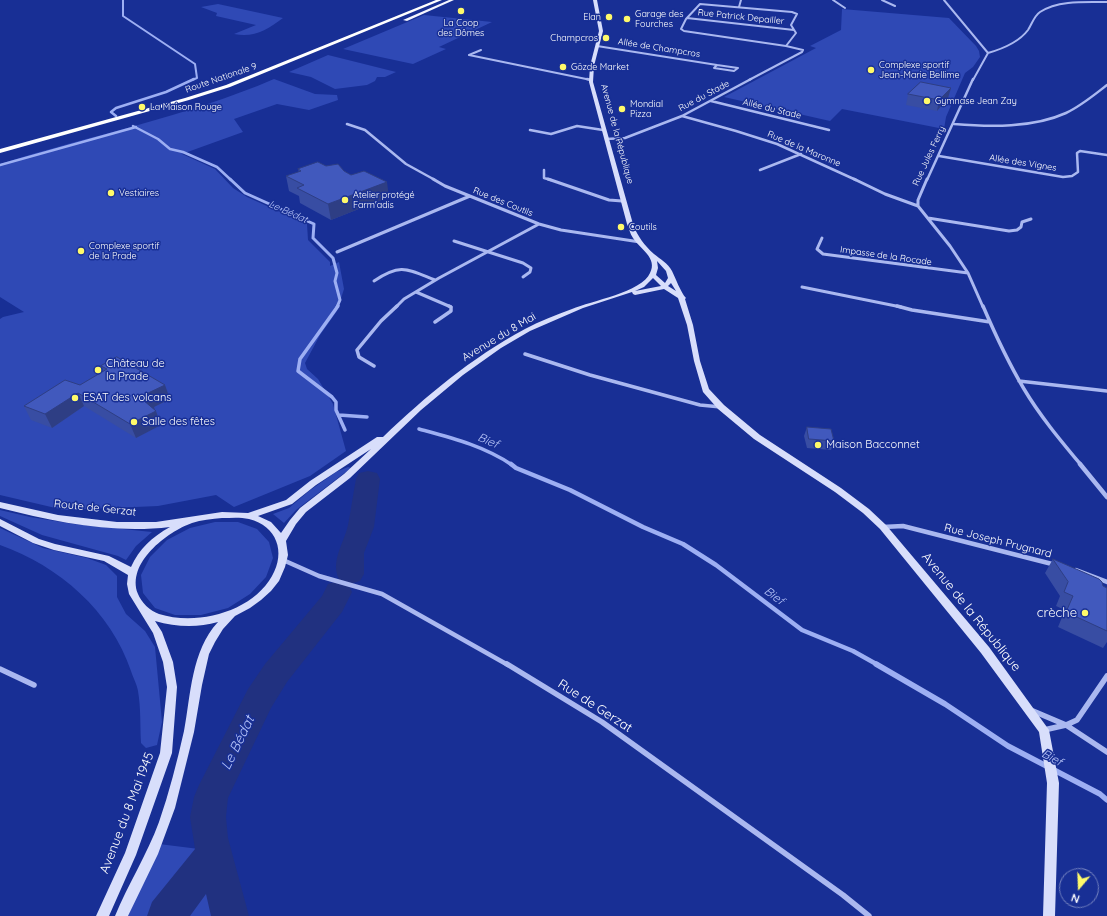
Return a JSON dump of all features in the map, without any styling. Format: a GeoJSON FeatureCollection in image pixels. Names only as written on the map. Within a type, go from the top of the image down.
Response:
{"type":"FeatureCollection","features":[{"type":"Feature","properties":{"kind":"highway","name":"Route Nationale 9"},"geometry":{"type":"LineString","coordinates":[[0,151],[188,99],[228,86],[440,0]]}},
{"type":"Feature","properties":{"kind":"highway","name":"Route Nationale 9"},"geometry":{"type":"LineString","coordinates":[[0,158],[215,96],[405,20]]}},
{"type":"Feature","properties":{"kind":"main road"},"geometry":{"type":"LineString","coordinates":[[405,20],[452,0]]}},
{"type":"Feature","properties":{"kind":"street","name":"Avenue de la République"},"geometry":{"type":"LineString","coordinates":[[595,0],[601,26],[592,66],[591,80],[622,201],[635,236],[653,256],[661,261],[669,271],[683,298],[697,361],[706,390],[721,407],[757,437],[866,511],[883,527],[985,650],[1031,710],[1044,730],[1053,783],[1049,916]]}},
{"type":"Feature","properties":{"kind":"street","name":"Avenue de la République"},"geometry":{"type":"LineString","coordinates":[[598,9],[599,0]]}},
{"type":"Feature","properties":{"kind":"street"},"geometry":{"type":"LineString","coordinates":[[739,7],[741,0]]}},
{"type":"Feature","properties":{"kind":"street"},"geometry":{"type":"LineString","coordinates":[[833,0],[845,8]]}},
{"type":"Feature","properties":{"kind":"street"},"geometry":{"type":"LineString","coordinates":[[882,0],[895,6]]}},
{"type":"Feature","properties":{"kind":"street"},"geometry":{"type":"LineString","coordinates":[[944,0],[988,52],[999,51],[1023,34],[1028,29],[1035,17],[1045,9],[1070,4],[1107,2]]}},
{"type":"Feature","properties":{"kind":"street"},"geometry":{"type":"LineString","coordinates":[[700,4],[797,14],[792,25],[796,33],[786,46],[684,31],[681,29],[681,25],[687,18],[700,4]]}},
{"type":"Feature","properties":{"kind":"street","name":"Rue Patrick Depailler"},"geometry":{"type":"LineString","coordinates":[[687,18],[794,30]]}},
{"type":"Feature","properties":{"kind":"street","name":"Allée de Champcros"},"geometry":{"type":"LineString","coordinates":[[597,46],[718,64],[738,68],[734,71],[714,68],[718,64]]}},
{"type":"Feature","properties":{"kind":"street","name":"Rue du Stade"},"geometry":{"type":"LineString","coordinates":[[606,139],[625,138],[682,116],[802,52],[803,50],[786,46]]}},
{"type":"Feature","properties":{"kind":"street"},"geometry":{"type":"LineString","coordinates":[[481,50],[469,55],[591,80]]}},
{"type":"Feature","properties":{"kind":"street","name":"Rue Jules Ferry"},"geometry":{"type":"LineString","coordinates":[[918,206],[918,200],[938,156],[988,52]]}},
{"type":"Feature","properties":{"kind":"street"},"geometry":{"type":"LineString","coordinates":[[954,124],[995,125],[1020,123],[1066,113],[1107,85]]}},
{"type":"Feature","properties":{"kind":"street","name":"Allée du Stade"},"geometry":{"type":"LineString","coordinates":[[711,101],[829,130]]}},
{"type":"Feature","properties":{"kind":"street","name":"Rue de la Maronne"},"geometry":{"type":"LineString","coordinates":[[682,116],[763,139],[801,154],[898,200],[918,206]]}},
{"type":"Feature","properties":{"kind":"street","name":"Rue des Coutils"},"geometry":{"type":"LineString","coordinates":[[347,124],[365,130],[406,164],[445,186],[539,224],[587,235],[640,242]]}},
{"type":"Feature","properties":{"kind":"street"},"geometry":{"type":"LineString","coordinates":[[530,130],[552,134],[577,126],[603,130]]}},
{"type":"Feature","properties":{"kind":"street","name":"Allée des Vignes"},"geometry":{"type":"LineString","coordinates":[[938,156],[1063,177],[1072,176],[1078,172],[1077,153],[1107,155]]}},
{"type":"Feature","properties":{"kind":"street"},"geometry":{"type":"LineString","coordinates":[[760,170],[801,154]]}},
{"type":"Feature","properties":{"kind":"street"},"geometry":{"type":"LineString","coordinates":[[544,170],[544,178],[609,200],[622,201]]}},
{"type":"Feature","properties":{"kind":"street"},"geometry":{"type":"LineString","coordinates":[[337,252],[470,196]]}},
{"type":"Feature","properties":{"kind":"street"},"geometry":{"type":"LineString","coordinates":[[918,206],[950,246],[968,273],[990,322],[1020,381],[1063,444],[1107,498]]}},
{"type":"Feature","properties":{"kind":"street"},"geometry":{"type":"LineString","coordinates":[[927,218],[1009,231],[1017,230],[1021,227],[1022,222],[1031,219]]}},
{"type":"Feature","properties":{"kind":"street"},"geometry":{"type":"LineString","coordinates":[[374,366],[359,357],[357,350],[380,321],[397,305],[435,280],[539,224]]}},
{"type":"Feature","properties":{"kind":"street","name":"Impasse de la Rocade"},"geometry":{"type":"LineString","coordinates":[[822,238],[817,249],[822,254],[968,273]]}},
{"type":"Feature","properties":{"kind":"street"},"geometry":{"type":"LineString","coordinates":[[454,241],[511,258],[531,268],[530,272],[523,277]]}},
{"type":"Feature","properties":{"kind":"street"},"geometry":{"type":"LineString","coordinates":[[653,256],[655,268],[653,275],[664,287],[683,298]]}},
{"type":"Feature","properties":{"kind":"street"},"geometry":{"type":"LineString","coordinates":[[374,281],[393,270],[398,269],[408,270],[435,280]]}},
{"type":"Feature","properties":{"kind":"street","name":"Avenue du 8 Mai"},"geometry":{"type":"LineString","coordinates":[[248,516],[289,502],[313,483],[369,448],[403,422],[460,373],[517,337],[559,315],[620,295],[642,286],[653,275]]}},
{"type":"Feature","properties":{"kind":"street"},"geometry":{"type":"LineString","coordinates":[[664,287],[672,278]]}},
{"type":"Feature","properties":{"kind":"street","name":"Avenue du 8 Mai"},"geometry":{"type":"LineString","coordinates":[[620,295],[664,287]]}},
{"type":"Feature","properties":{"kind":"street"},"geometry":{"type":"LineString","coordinates":[[802,287],[888,303],[912,310],[990,322]]}},
{"type":"Feature","properties":{"kind":"street"},"geometry":{"type":"LineString","coordinates":[[416,292],[451,307],[451,311],[435,322]]}},
{"type":"Feature","properties":{"kind":"street"},"geometry":{"type":"LineString","coordinates":[[525,354],[590,375],[700,405],[721,407]]}},
{"type":"Feature","properties":{"kind":"street"},"geometry":{"type":"LineString","coordinates":[[1020,381],[1107,391]]}},
{"type":"Feature","properties":{"kind":"street","name":"Avenue du 8 Mai"},"geometry":{"type":"LineString","coordinates":[[282,541],[302,510],[347,476],[379,447],[403,422]]}},
{"type":"Feature","properties":{"kind":"street","name":"Route de Gerzat"},"geometry":{"type":"LineString","coordinates":[[0,505],[60,518],[119,525],[156,525],[189,521]]}},
{"type":"Feature","properties":{"kind":"street"},"geometry":{"type":"LineString","coordinates":[[223,514],[248,516],[269,525],[282,541],[284,550],[283,560],[276,577],[262,594],[249,604],[234,612],[213,620],[190,623],[170,622],[152,616],[140,606],[132,590],[131,585],[133,573],[138,560],[155,541],[173,528],[189,521],[223,514]]}},
{"type":"Feature","properties":{"kind":"street"},"geometry":{"type":"LineString","coordinates":[[0,522],[36,541],[54,547],[106,558],[133,573]]}},
{"type":"Feature","properties":{"kind":"street","name":"Rue Joseph Prugnard"},"geometry":{"type":"LineString","coordinates":[[883,527],[903,526],[1061,566]]}},
{"type":"Feature","properties":{"kind":"street","name":"Rue de Gerzat"},"geometry":{"type":"LineString","coordinates":[[283,560],[305,572],[382,594],[533,679],[602,722],[836,890],[868,916]]}},
{"type":"Feature","properties":{"kind":"street"},"geometry":{"type":"LineString","coordinates":[[1068,568],[1083,572],[1107,582]]}},
{"type":"Feature","properties":{"kind":"street","name":"Avenue du 8 Mai 1945"},"geometry":{"type":"LineString","coordinates":[[102,916],[130,855],[166,753],[172,687],[168,662],[157,632],[140,606]]}},
{"type":"Feature","properties":{"kind":"street"},"geometry":{"type":"LineString","coordinates":[[121,916],[143,872],[169,808],[189,731],[201,659],[209,640],[225,619],[234,612]]}},
{"type":"Feature","properties":{"kind":"street"},"geometry":{"type":"LineString","coordinates":[[0,669],[34,685]]}},
{"type":"Feature","properties":{"kind":"street"},"geometry":{"type":"LineString","coordinates":[[1044,730],[1066,725],[1078,720],[1107,676]]}},
{"type":"Feature","properties":{"kind":"street"},"geometry":{"type":"LineString","coordinates":[[1031,710],[1066,725],[1107,752]]}},
{"type":"Feature","properties":{"kind":"shaded area"},"geometry":{"type":"Polygon","coordinates":[[[218,4],[283,18],[266,29],[254,34],[234,34],[256,25],[216,16],[217,13],[201,7],[218,4]]]}},
{"type":"Feature","properties":{"kind":"shaded area","name":"Complexe sportif Jean-Marie Bellime"},"geometry":{"type":"Polygon","coordinates":[[[842,9],[949,18],[976,46],[980,57],[973,67],[965,73],[946,117],[944,129],[842,109],[830,121],[724,97],[816,48],[810,46],[841,30],[842,9]]]}},
{"type":"Feature","properties":{"kind":"shaded area"},"geometry":{"type":"Polygon","coordinates":[[[424,15],[492,22],[439,47],[446,49],[413,64],[343,49],[424,15]]]}},
{"type":"Feature","properties":{"kind":"shaded area"},"geometry":{"type":"Polygon","coordinates":[[[328,55],[396,72],[385,77],[377,77],[375,81],[367,85],[335,89],[311,77],[289,72],[328,55]]]}},
{"type":"Feature","properties":{"kind":"shaded area"},"geometry":{"type":"Polygon","coordinates":[[[274,79],[315,94],[337,95],[338,100],[309,110],[277,104],[234,119],[243,132],[182,154],[215,169],[233,188],[247,197],[307,224],[308,240],[330,262],[330,266],[339,262],[344,289],[337,311],[320,335],[305,363],[307,369],[318,379],[333,404],[346,451],[310,476],[234,507],[216,495],[158,506],[64,510],[0,495],[0,319],[24,312],[0,297],[0,164],[173,115],[274,79]]]}},
{"type":"Feature","properties":{"kind":"shaded area"},"geometry":{"type":"Polygon","coordinates":[[[348,467],[351,468],[296,510],[284,523],[273,514],[289,508],[309,491],[336,472],[348,467]]]}},
{"type":"Feature","properties":{"kind":"shaded area"},"geometry":{"type":"Polygon","coordinates":[[[0,510],[30,517],[74,524],[152,532],[136,546],[126,560],[118,556],[42,535],[0,516],[0,510]]]}},
{"type":"Feature","properties":{"kind":"shaded area"},"geometry":{"type":"Polygon","coordinates":[[[215,522],[238,522],[257,529],[269,542],[273,558],[266,577],[250,594],[228,608],[201,615],[175,615],[155,608],[143,593],[141,575],[150,557],[167,540],[190,528],[215,522]]]}},
{"type":"Feature","properties":{"kind":"shaded area"},"geometry":{"type":"Polygon","coordinates":[[[0,528],[43,548],[87,558],[106,565],[117,576],[117,597],[126,614],[145,631],[155,647],[162,722],[157,745],[146,748],[141,743],[140,704],[137,688],[122,649],[110,629],[96,610],[80,593],[62,578],[43,565],[0,545],[0,528]]]}},
{"type":"Feature","properties":{"kind":"shaded area"},"geometry":{"type":"Polygon","coordinates":[[[159,844],[199,849],[215,916],[128,916],[159,844]]]}},
{"type":"Feature","properties":{"kind":"building"},"geometry":{"type":"Polygon","coordinates":[[[921,82],[951,88],[939,100],[908,94],[921,82]]]}},
{"type":"Feature","properties":{"kind":"building"},"geometry":{"type":"Polygon","coordinates":[[[318,162],[326,166],[338,164],[344,171],[351,175],[364,171],[387,182],[328,204],[297,188],[304,185],[286,176],[301,171],[298,169],[318,162]]]}},
{"type":"Feature","properties":{"kind":"building"},"geometry":{"type":"Polygon","coordinates":[[[117,357],[165,385],[146,394],[150,396],[143,400],[156,411],[130,424],[78,393],[45,414],[24,406],[65,380],[80,385],[107,369],[101,366],[117,357]]]}},
{"type":"Feature","properties":{"kind":"building"},"geometry":{"type":"Polygon","coordinates":[[[807,427],[831,429],[834,441],[809,439],[807,427]]]}},
{"type":"Feature","properties":{"kind":"building"},"geometry":{"type":"Polygon","coordinates":[[[1053,559],[1099,579],[1103,586],[1107,588],[1107,631],[1066,612],[1073,596],[1064,592],[1068,582],[1053,559]]]}},
{"type":"Feature","properties":{"kind":"waterway","name":"Le Bédat"},"geometry":{"type":"LineString","coordinates":[[123,0],[123,16],[195,64],[197,78],[192,80]]}},
{"type":"Feature","properties":{"kind":"waterway","name":"Le Bédat"},"geometry":{"type":"LineString","coordinates":[[116,116],[111,112],[116,108],[166,92],[194,79]]}},
{"type":"Feature","properties":{"kind":"waterway"},"geometry":{"type":"LineString","coordinates":[[0,165],[135,127]]}},
{"type":"Feature","properties":{"kind":"waterway","name":"Le Bédat"},"geometry":{"type":"LineString","coordinates":[[135,127],[158,139],[170,149],[183,152],[217,167],[231,180]]}},
{"type":"Feature","properties":{"kind":"waterway","name":"Le Bédat"},"geometry":{"type":"LineString","coordinates":[[230,179],[245,193],[314,224],[313,238],[333,258],[337,273],[335,281],[340,300],[337,307]]}},
{"type":"Feature","properties":{"kind":"waterway","name":"Le Bédat"},"geometry":{"type":"LineString","coordinates":[[338,306],[300,359],[298,371],[332,397],[336,402],[336,410],[345,430]]}},
{"type":"Feature","properties":{"kind":"waterway","name":"Bief"},"geometry":{"type":"LineString","coordinates":[[339,415],[367,417]]}},
{"type":"Feature","properties":{"kind":"waterway","name":"Bief"},"geometry":{"type":"LineString","coordinates":[[419,429],[456,439],[501,458],[512,465]]}},
{"type":"Feature","properties":{"kind":"waterway","name":"Bief"},"geometry":{"type":"LineString","coordinates":[[511,464],[516,468],[570,490],[643,527],[683,544],[716,565],[802,630],[853,651],[878,665]]}},
{"type":"Feature","properties":{"kind":"waterway","name":"Le Bédat"},"geometry":{"type":"LineString","coordinates":[[350,574],[351,553],[361,527],[368,479]]}},
{"type":"Feature","properties":{"kind":"waterway","name":"Le Bédat"},"geometry":{"type":"LineString","coordinates":[[214,853],[210,838],[208,817],[211,797],[259,699],[276,673],[332,604],[338,592]]}},
{"type":"Feature","properties":{"kind":"waterway","name":"Bief"},"geometry":{"type":"LineString","coordinates":[[876,664],[945,704],[1008,746],[1100,794],[1107,800]]}},
{"type":"Feature","properties":{"kind":"waterway"},"geometry":{"type":"LineString","coordinates":[[166,916],[214,853]]}},
{"type":"Feature","properties":{"kind":"waterway","name":"Le Bédat"},"geometry":{"type":"LineString","coordinates":[[214,853],[230,916]]}},
{"type":"Feature","properties":{"kind":"place","name":"La Coop des Dômes"},"geometry":{"type":"Point","coordinates":[461,11]}},
{"type":"Feature","properties":{"kind":"place","name":"Elan"},"geometry":{"type":"Point","coordinates":[609,17]}},
{"type":"Feature","properties":{"kind":"place","name":"Garage des Fourches"},"geometry":{"type":"Point","coordinates":[627,19]}},
{"type":"Feature","properties":{"kind":"place","name":"Champcros"},"geometry":{"type":"Point","coordinates":[606,38]}},
{"type":"Feature","properties":{"kind":"place","name":"Gözde Market"},"geometry":{"type":"Point","coordinates":[563,67]}},
{"type":"Feature","properties":{"kind":"place","name":"Complexe sportif Jean-Marie Bellime"},"geometry":{"type":"Point","coordinates":[871,70]}},
{"type":"Feature","properties":{"kind":"place","name":"Gymnase Jean Zay"},"geometry":{"type":"Point","coordinates":[927,101]}},
{"type":"Feature","properties":{"kind":"place","name":"La Maison Rouge"},"geometry":{"type":"Point","coordinates":[142,107]}},
{"type":"Feature","properties":{"kind":"place","name":"Mondial Pizza"},"geometry":{"type":"Point","coordinates":[622,109]}},
{"type":"Feature","properties":{"kind":"place","name":"Vestiaires"},"geometry":{"type":"Point","coordinates":[111,193]}},
{"type":"Feature","properties":{"kind":"place","name":"Atelier protégé Farm'adis"},"geometry":{"type":"Point","coordinates":[345,200]}},
{"type":"Feature","properties":{"kind":"place","name":"Coutils"},"geometry":{"type":"Point","coordinates":[621,227]}},
{"type":"Feature","properties":{"kind":"place","name":"Complexe sportif de la Prade"},"geometry":{"type":"Point","coordinates":[81,251]}},
{"type":"Feature","properties":{"kind":"place","name":"Château de la Prade"},"geometry":{"type":"Point","coordinates":[98,370]}},
{"type":"Feature","properties":{"kind":"place","name":"ESAT des volcans"},"geometry":{"type":"Point","coordinates":[75,398]}},
{"type":"Feature","properties":{"kind":"place","name":"Salle des fêtes"},"geometry":{"type":"Point","coordinates":[134,422]}},
{"type":"Feature","properties":{"kind":"place","name":"Maison Bacconnet"},"geometry":{"type":"Point","coordinates":[818,445]}},
{"type":"Feature","properties":{"kind":"place","name":"crèche"},"geometry":{"type":"Point","coordinates":[1085,613]}}]}
